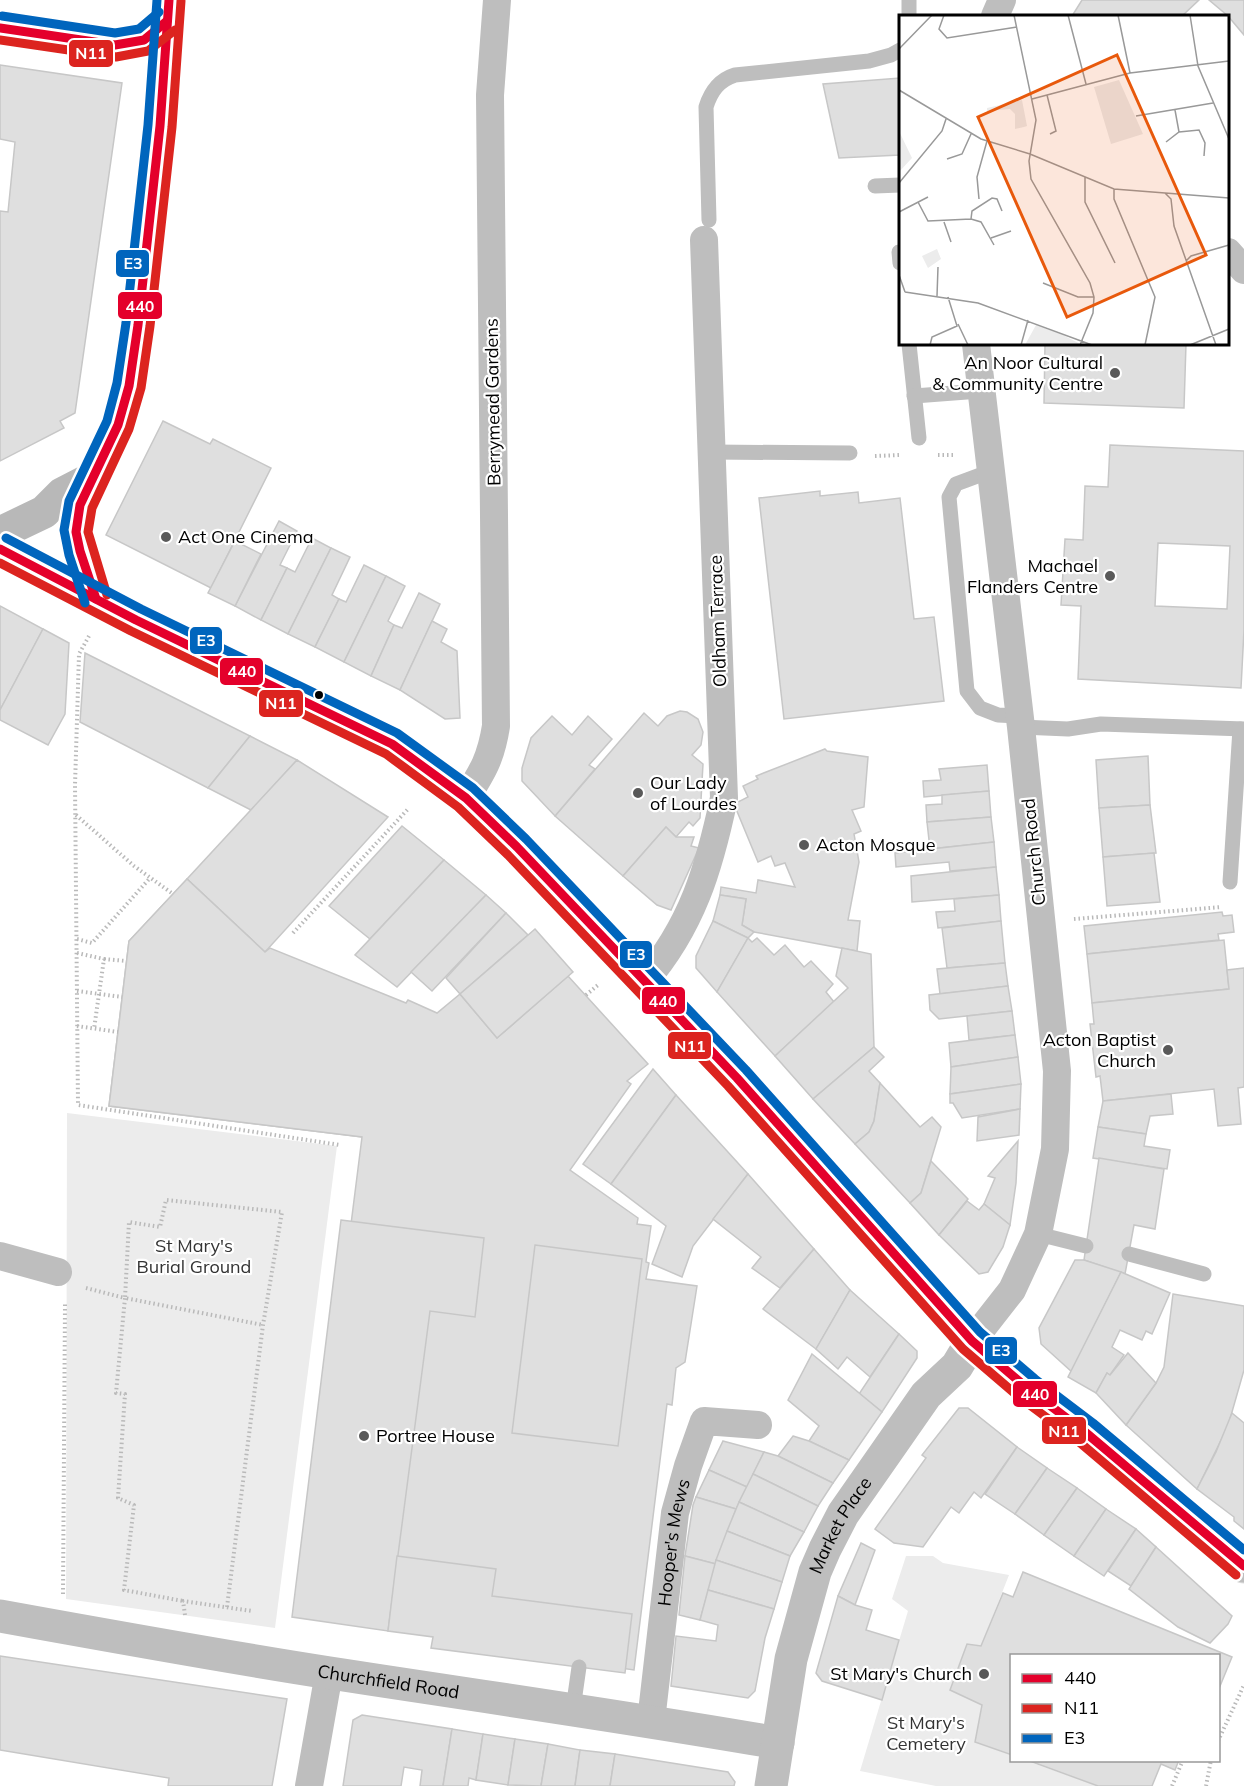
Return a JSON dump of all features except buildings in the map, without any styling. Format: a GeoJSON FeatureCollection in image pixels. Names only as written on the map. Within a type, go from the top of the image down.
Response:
{"type":"FeatureCollection","features":[{"type":"Feature","properties":{"kind":"main road"},"geometry":{"type":"LineString","coordinates":[[96,599],[80,551],[76,531],[80,505],[90,479],[118,425],[129,386],[138,325],[162,99],[168,10]]}},
{"type":"Feature","properties":{"kind":"main road"},"geometry":{"type":"LineString","coordinates":[[0,28],[115,45],[144,40],[168,10]]}},
{"type":"Feature","properties":{"kind":"main road"},"geometry":{"type":"LineString","coordinates":[[115,45],[152,67],[162,99]]}},
{"type":"Feature","properties":{"kind":"main road"},"geometry":{"type":"LineString","coordinates":[[0,533],[44,512],[63,494],[90,479]]}},
{"type":"Feature","properties":{"kind":"main road"},"geometry":{"type":"LineString","coordinates":[[0,549],[96,599],[392,744],[466,798],[517,846],[737,1078],[972,1341],[1027,1388],[1085,1432],[1244,1566]]}},
{"type":"Feature","properties":{"kind":"main road","name":"Market Place"},"geometry":{"type":"LineString","coordinates":[[771,1786],[791,1659],[815,1572],[825,1549],[843,1514],[893,1441],[926,1395],[957,1366],[972,1341]]}},
{"type":"Feature","properties":{"kind":"main road","name":"Churchfield Road"},"geometry":{"type":"LineString","coordinates":[[0,1616],[329,1673],[651,1721],[778,1743]]}},
{"type":"Feature","properties":{"kind":"street","name":"Berrymead Gardens"},"geometry":{"type":"LineString","coordinates":[[466,798],[481,775],[492,750],[496,726],[490,94],[498,0]]}},
{"type":"Feature","properties":{"kind":"street"},"geometry":{"type":"LineString","coordinates":[[995,15],[1002,0]]}},
{"type":"Feature","properties":{"kind":"street","name":"Oldham Terrace"},"geometry":{"type":"LineString","coordinates":[[644,982],[661,962],[691,911],[715,842],[724,798],[706,230]]}},
{"type":"Feature","properties":{"kind":"street"},"geometry":{"type":"LineString","coordinates":[[1229,254],[1244,270]]}},
{"type":"Feature","properties":{"kind":"street","name":"Church Road"},"geometry":{"type":"LineString","coordinates":[[972,1341],[1012,1290],[1038,1234],[1055,1149],[1057,1071],[1021,722],[975,345]]}},
{"type":"Feature","properties":{"kind":"street"},"geometry":{"type":"LineString","coordinates":[[0,1256],[68,1285]]}},
{"type":"Feature","properties":{"kind":"street","name":"Hooper's Mews"},"geometry":{"type":"LineString","coordinates":[[651,1721],[675,1513],[704,1420],[758,1425]]}},
{"type":"Feature","properties":{"kind":"street"},"geometry":{"type":"LineString","coordinates":[[309,1786],[329,1673]]}},
{"type":"Feature","properties":{"kind":"lane"},"geometry":{"type":"LineString","coordinates":[[706,230],[706,107],[710,94],[723,79],[735,75],[869,61],[899,51]]}},
{"type":"Feature","properties":{"kind":"lane"},"geometry":{"type":"LineString","coordinates":[[875,186],[899,185]]}},
{"type":"Feature","properties":{"kind":"lane"},"geometry":{"type":"LineString","coordinates":[[909,345],[919,438]]}},
{"type":"Feature","properties":{"kind":"lane"},"geometry":{"type":"LineString","coordinates":[[914,396],[980,392]]}},
{"type":"Feature","properties":{"kind":"lane"},"geometry":{"type":"LineString","coordinates":[[712,452],[850,453]]}},
{"type":"Feature","properties":{"kind":"lane"},"geometry":{"type":"LineString","coordinates":[[991,471],[956,484],[949,497],[967,692],[980,708],[998,715],[1021,722],[1068,729],[1101,724],[1242,729],[1230,882]]}},
{"type":"Feature","properties":{"kind":"lane"},"geometry":{"type":"LineString","coordinates":[[1038,1234],[1086,1246]]}},
{"type":"Feature","properties":{"kind":"lane"},"geometry":{"type":"LineString","coordinates":[[1129,1254],[1204,1274]]}},
{"type":"Feature","properties":{"kind":"lane"},"geometry":{"type":"LineString","coordinates":[[573,1709],[579,1667]]}},
{"type":"Feature","properties":{"kind":"path"},"geometry":{"type":"LineString","coordinates":[[89,636],[79,654],[75,785],[78,1105],[340,1145]]}},
{"type":"Feature","properties":{"kind":"path"},"geometry":{"type":"LineString","coordinates":[[293,933],[409,808]]}},
{"type":"Feature","properties":{"kind":"path"},"geometry":{"type":"LineString","coordinates":[[76,815],[150,878],[173,894]]}},
{"type":"Feature","properties":{"kind":"path"},"geometry":{"type":"LineString","coordinates":[[77,939],[92,943],[150,878]]}},
{"type":"Feature","properties":{"kind":"path"},"geometry":{"type":"LineString","coordinates":[[1070,919],[1232,906]]}},
{"type":"Feature","properties":{"kind":"path"},"geometry":{"type":"LineString","coordinates":[[77,953],[126,961]]}},
{"type":"Feature","properties":{"kind":"path"},"geometry":{"type":"LineString","coordinates":[[94,1029],[104,959]]}},
{"type":"Feature","properties":{"kind":"path"},"geometry":{"type":"LineString","coordinates":[[586,995],[599,985]]}},
{"type":"Feature","properties":{"kind":"path"},"geometry":{"type":"LineString","coordinates":[[77,991],[122,997]]}},
{"type":"Feature","properties":{"kind":"path"},"geometry":{"type":"LineString","coordinates":[[77,1026],[118,1032]]}},
{"type":"Feature","properties":{"kind":"path"},"geometry":{"type":"LineString","coordinates":[[227,1607],[263,1324],[282,1212],[166,1200],[160,1227],[129,1222],[116,1393],[125,1394],[118,1498],[134,1505],[124,1590],[183,1601],[252,1611]]}},
{"type":"Feature","properties":{"kind":"path"},"geometry":{"type":"LineString","coordinates":[[63,1602],[68,1285],[263,1324]]}},
{"type":"Feature","properties":{"kind":"path"},"geometry":{"type":"LineString","coordinates":[[183,1601],[185,1623]]}},
{"type":"Feature","properties":{"kind":"path"},"geometry":{"type":"LineString","coordinates":[[1220,1737],[1244,1685]]}},
{"type":"Feature","properties":{"kind":"path"},"geometry":{"type":"LineString","coordinates":[[1172,1786],[1183,1762]]}},
{"type":"Feature","properties":{"kind":"path"},"geometry":{"type":"LineString","coordinates":[[1206,1786],[1209,1762]]}},
{"type":"Feature","properties":{"kind":"green space","name":"St Mary's Burial Ground"},"geometry":{"type":"Polygon","coordinates":[[[67,1113],[337,1146],[275,1628],[66,1599],[67,1113]]]}},
{"type":"Feature","properties":{"kind":"green space","name":"St Mary's Cemetery"},"geometry":{"type":"Polygon","coordinates":[[[906,1556],[933,1556],[943,1563],[1009,1575],[981,1646],[967,1644],[950,1690],[982,1705],[975,1742],[1010,1755],[1010,1762],[1030,1762],[1098,1786],[936,1786],[860,1771],[908,1611],[892,1599],[906,1556]]]}},
{"type":"Feature","properties":{"kind":"transit line","name":"E3"},"geometry":{"type":"LineString","coordinates":[[85,603],[69,555],[64,530],[69,501],[107,421],[117,383],[148,125],[157,0]]}},
{"type":"Feature","properties":{"kind":"transit line","name":"440"},"geometry":{"type":"LineString","coordinates":[[96,599],[76,532],[80,505],[118,425],[129,386],[160,126],[169,0]]}},
{"type":"Feature","properties":{"kind":"transit line","name":"N11"},"geometry":{"type":"LineString","coordinates":[[107,595],[88,532],[92,508],[129,429],[141,388],[172,127],[181,1]]}},
{"type":"Feature","properties":{"kind":"transit line","name":"E3"},"geometry":{"type":"LineString","coordinates":[[2,16],[115,33],[139,29],[159,12]]}},
{"type":"Feature","properties":{"kind":"transit line","name":"440"},"geometry":{"type":"LineString","coordinates":[[0,28],[115,45],[144,40],[167,21]]}},
{"type":"Feature","properties":{"kind":"transit line","name":"N11"},"geometry":{"type":"LineString","coordinates":[[0,40],[116,57],[148,51],[175,30]]}},
{"type":"Feature","properties":{"kind":"transit line","name":"E3"},"geometry":{"type":"LineString","coordinates":[[6,538],[141,609],[397,733],[473,788],[526,839],[746,1070],[980,1332],[1244,1550]]}},
{"type":"Feature","properties":{"kind":"transit line","name":"440"},"geometry":{"type":"LineString","coordinates":[[0,549],[136,620],[392,744],[466,798],[517,847],[737,1078],[972,1341],[1027,1388],[1085,1432],[1244,1566]]}},
{"type":"Feature","properties":{"kind":"transit line","name":"N11"},"geometry":{"type":"LineString","coordinates":[[0,563],[131,631],[386,754],[458,807],[508,855],[728,1086],[963,1349],[1019,1397],[1078,1441],[1236,1575]]}},
{"type":"Feature","properties":{"kind":"place","name":"An Noor Cultural & Community Centre"},"geometry":{"type":"Point","coordinates":[1115,373]}},
{"type":"Feature","properties":{"kind":"place","name":"Act One Cinema"},"geometry":{"type":"Point","coordinates":[166,537]}},
{"type":"Feature","properties":{"kind":"place","name":"Machael Flanders Centre"},"geometry":{"type":"Point","coordinates":[1110,576]}},
{"type":"Feature","properties":{"kind":"place","name":"Our Lady of Lourdes"},"geometry":{"type":"Point","coordinates":[638,793]}},
{"type":"Feature","properties":{"kind":"place","name":"Acton Mosque"},"geometry":{"type":"Point","coordinates":[804,845]}},
{"type":"Feature","properties":{"kind":"place","name":"Acton Baptist Church"},"geometry":{"type":"Point","coordinates":[1168,1050]}},
{"type":"Feature","properties":{"kind":"place","name":"Portree House"},"geometry":{"type":"Point","coordinates":[364,1436]}},
{"type":"Feature","properties":{"kind":"place","name":"St Mary's Church"},"geometry":{"type":"Point","coordinates":[984,1674]}}]}
